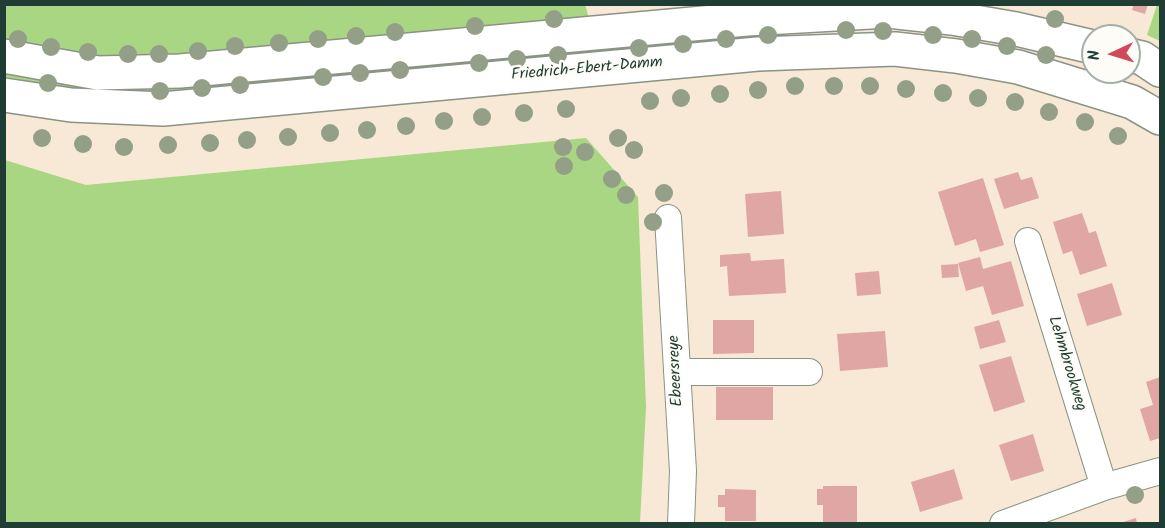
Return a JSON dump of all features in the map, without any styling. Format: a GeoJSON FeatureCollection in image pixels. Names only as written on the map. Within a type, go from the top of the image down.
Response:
{"type":"FeatureCollection","features":[{"type":"Feature","properties":{"kind":"main road"},"geometry":{"type":"LineString","coordinates":[[4,56],[98,73],[180,71],[747,19],[888,11],[952,18],[1016,29],[1081,44]]}},
{"type":"Feature","properties":{"kind":"main road","name":"Friedrich-Ebert-Damm"},"geometry":{"type":"LineString","coordinates":[[4,95],[71,105],[163,109],[758,54],[895,49],[956,56],[1018,67],[1132,102],[1161,118]]}},
{"type":"Feature","properties":{"kind":"main road"},"geometry":{"type":"LineString","coordinates":[[1141,58],[1161,70]]}},
{"type":"Feature","properties":{"kind":"street","name":"Ebeersreye"},"geometry":{"type":"LineString","coordinates":[[669,218],[683,471],[681,524]]}},
{"type":"Feature","properties":{"kind":"street","name":"Lehmbrookweg"},"geometry":{"type":"LineString","coordinates":[[1028,241],[1104,488]]}},
{"type":"Feature","properties":{"kind":"street"},"geometry":{"type":"LineString","coordinates":[[677,372],[809,372]]}},
{"type":"Feature","properties":{"kind":"street"},"geometry":{"type":"LineString","coordinates":[[1002,524],[1104,488],[1161,471]]}},
{"type":"Feature","properties":{"kind":"green space"},"geometry":{"type":"Polygon","coordinates":[[[585,4],[589,19],[127,59],[78,54],[5,41],[4,5],[585,4]]]}},
{"type":"Feature","properties":{"kind":"green space"},"geometry":{"type":"Polygon","coordinates":[[[1157,5],[1160,5],[1160,41],[1147,35],[1157,5]]]}},
{"type":"Feature","properties":{"kind":"green space"},"geometry":{"type":"Polygon","coordinates":[[[590,45],[591,55],[465,68],[464,58],[590,45]]]}},
{"type":"Feature","properties":{"kind":"green space"},"geometry":{"type":"Polygon","coordinates":[[[452,59],[453,70],[180,95],[99,94],[5,77],[4,67],[452,59]]]}},
{"type":"Feature","properties":{"kind":"green space"},"geometry":{"type":"Polygon","coordinates":[[[586,138],[638,197],[646,407],[640,523],[5,523],[5,160],[86,185],[586,138]]]}},
{"type":"Feature","properties":{"kind":"building"},"geometry":{"type":"Polygon","coordinates":[[[1134,4],[1148,4],[1145,14],[1132,10],[1134,4]]]}},
{"type":"Feature","properties":{"kind":"building"},"geometry":{"type":"Polygon","coordinates":[[[1018,172],[1021,180],[1032,177],[1039,198],[1004,209],[994,179],[1018,172]]]}},
{"type":"Feature","properties":{"kind":"building"},"geometry":{"type":"Polygon","coordinates":[[[983,178],[1004,245],[980,252],[976,239],[955,246],[938,192],[983,178]]]}},
{"type":"Feature","properties":{"kind":"building"},"geometry":{"type":"Polygon","coordinates":[[[781,191],[784,234],[748,237],[745,194],[781,191]]]}},
{"type":"Feature","properties":{"kind":"building"},"geometry":{"type":"Polygon","coordinates":[[[1082,213],[1089,233],[1096,231],[1107,266],[1080,275],[1072,251],[1063,254],[1053,222],[1082,213]]]}},
{"type":"Feature","properties":{"kind":"building"},"geometry":{"type":"Polygon","coordinates":[[[750,253],[751,261],[784,259],[786,293],[729,296],[727,266],[720,267],[720,255],[750,253]]]}},
{"type":"Feature","properties":{"kind":"building"},"geometry":{"type":"Polygon","coordinates":[[[980,257],[983,269],[1011,261],[1024,306],[992,315],[983,286],[966,291],[958,263],[980,257]]]}},
{"type":"Feature","properties":{"kind":"building"},"geometry":{"type":"Polygon","coordinates":[[[958,264],[959,277],[942,278],[941,265],[958,264]]]}},
{"type":"Feature","properties":{"kind":"building"},"geometry":{"type":"Polygon","coordinates":[[[879,271],[881,294],[857,296],[855,273],[879,271]]]}},
{"type":"Feature","properties":{"kind":"building"},"geometry":{"type":"Polygon","coordinates":[[[1112,283],[1122,315],[1087,326],[1077,294],[1112,283]]]}},
{"type":"Feature","properties":{"kind":"building"},"geometry":{"type":"Polygon","coordinates":[[[713,320],[754,320],[754,353],[713,354],[713,320]]]}},
{"type":"Feature","properties":{"kind":"building"},"geometry":{"type":"Polygon","coordinates":[[[999,320],[1006,342],[980,349],[974,327],[999,320]]]}},
{"type":"Feature","properties":{"kind":"building"},"geometry":{"type":"Polygon","coordinates":[[[885,331],[888,367],[840,371],[837,334],[885,331]]]}},
{"type":"Feature","properties":{"kind":"building"},"geometry":{"type":"Polygon","coordinates":[[[1011,356],[1025,402],[994,412],[979,365],[1011,356]]]}},
{"type":"Feature","properties":{"kind":"building"},"geometry":{"type":"Polygon","coordinates":[[[1160,377],[1160,438],[1150,441],[1140,409],[1153,405],[1146,382],[1160,377]]]}},
{"type":"Feature","properties":{"kind":"building"},"geometry":{"type":"Polygon","coordinates":[[[716,387],[773,387],[773,420],[716,420],[716,387]]]}},
{"type":"Feature","properties":{"kind":"building"},"geometry":{"type":"Polygon","coordinates":[[[1033,434],[1044,471],[1011,481],[999,445],[1033,434]]]}},
{"type":"Feature","properties":{"kind":"building"},"geometry":{"type":"Polygon","coordinates":[[[954,469],[963,499],[920,512],[911,482],[954,469]]]}},
{"type":"Feature","properties":{"kind":"building"},"geometry":{"type":"Polygon","coordinates":[[[823,486],[857,486],[857,524],[823,524],[823,505],[817,505],[817,489],[823,489],[823,486]]]}},
{"type":"Feature","properties":{"kind":"building"},"geometry":{"type":"Polygon","coordinates":[[[725,489],[756,490],[756,521],[725,521],[725,507],[718,507],[718,495],[725,495],[725,489]]]}},
{"type":"Feature","properties":{"kind":"building"},"geometry":{"type":"Polygon","coordinates":[[[1136,518],[1137,524],[1120,524],[1120,523],[1136,518]]]}}]}
